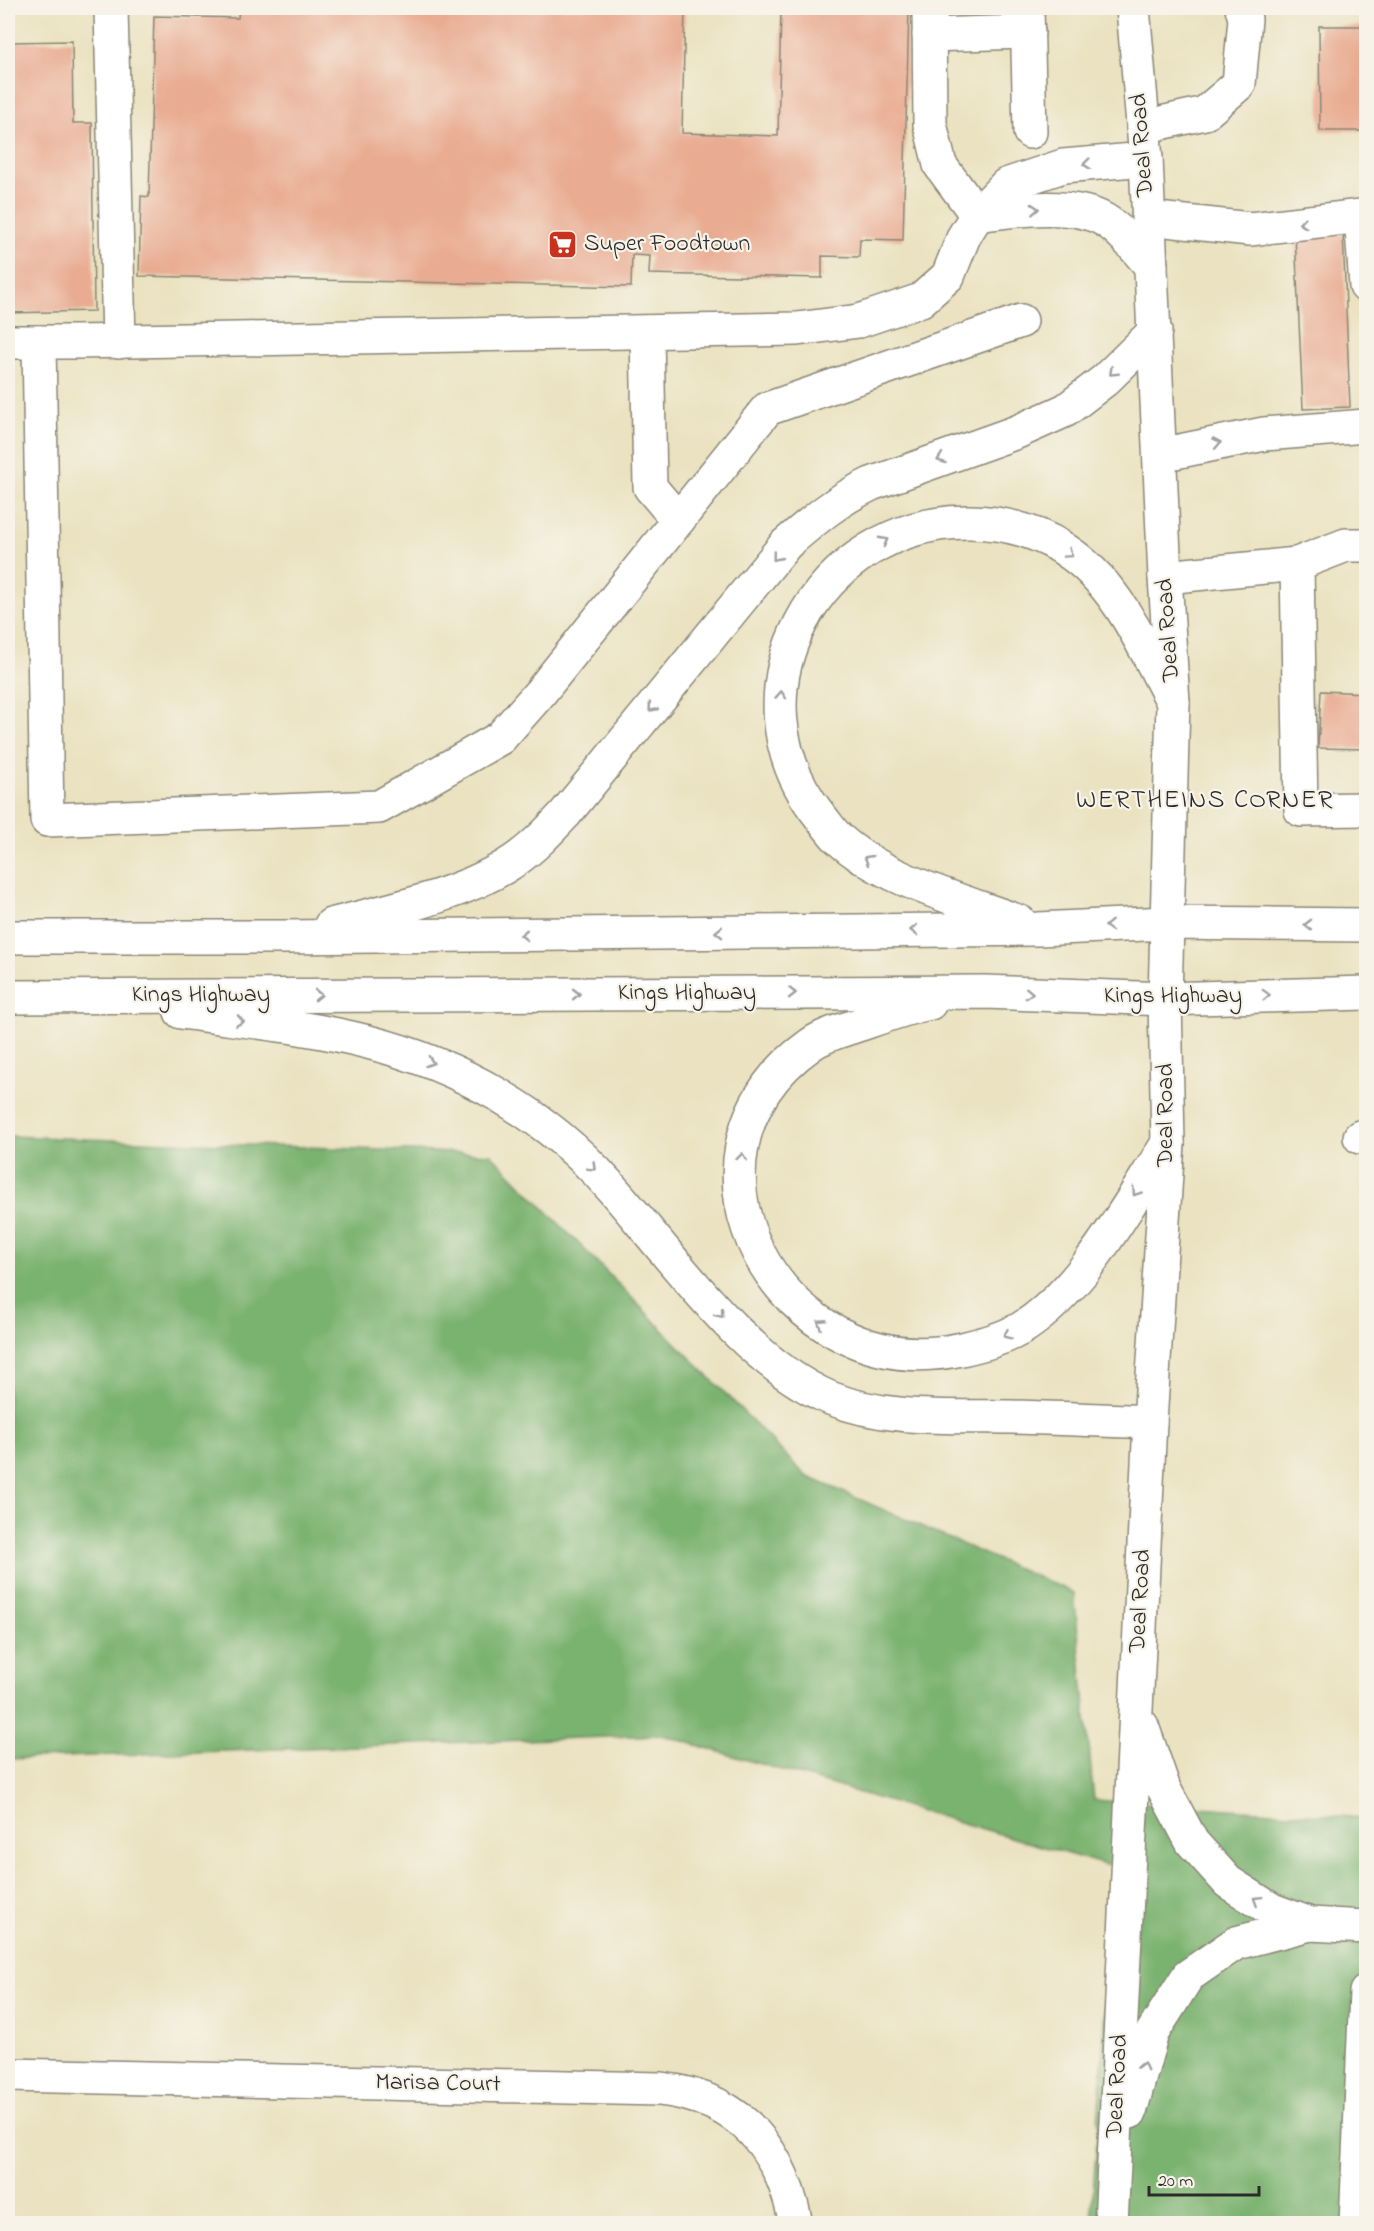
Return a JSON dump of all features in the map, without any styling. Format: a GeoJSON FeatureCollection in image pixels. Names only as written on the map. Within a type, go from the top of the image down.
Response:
{"type":"FeatureCollection","features":[{"type":"Feature","properties":{"kind":"main road"},"geometry":{"type":"LineString","coordinates":[[111,8],[119,342]]}},
{"type":"Feature","properties":{"kind":"main road","name":"Deal Road"},"geometry":{"type":"LineString","coordinates":[[1111,2223],[1150,1422],[1168,1143],[1165,999],[1173,702],[1165,577],[1155,332],[1144,143],[1133,8]]}},
{"type":"Feature","properties":{"kind":"main road"},"geometry":{"type":"LineString","coordinates":[[1021,321],[767,409],[539,694],[500,738],[379,807],[47,820],[23,342],[797,329],[859,321],[921,300],[948,276],[964,236],[977,215],[1006,185],[1144,143],[1205,113],[1239,84],[1245,19],[1242,8]]}},
{"type":"Feature","properties":{"kind":"main road"},"geometry":{"type":"LineString","coordinates":[[977,215],[940,165],[930,124],[929,21],[1027,20],[1030,132]]}},
{"type":"Feature","properties":{"kind":"main road"},"geometry":{"type":"LineString","coordinates":[[977,215],[1050,208],[1081,212],[1109,222],[1151,266]]}},
{"type":"Feature","properties":{"kind":"main road"},"geometry":{"type":"LineString","coordinates":[[1148,218],[1250,228],[1361,216],[1366,286]]}},
{"type":"Feature","properties":{"kind":"main road"},"geometry":{"type":"LineString","coordinates":[[647,332],[650,487],[678,520]]}},
{"type":"Feature","properties":{"kind":"main road"},"geometry":{"type":"LineString","coordinates":[[284,937],[434,897],[489,875],[513,861],[537,842],[565,814],[786,544],[823,512],[871,484],[1017,432],[1066,410],[1106,380],[1155,332]]}},
{"type":"Feature","properties":{"kind":"main road"},"geometry":{"type":"LineString","coordinates":[[1160,454],[1264,434],[1366,426]]}},
{"type":"Feature","properties":{"kind":"main road"},"geometry":{"type":"LineString","coordinates":[[1038,929],[903,879],[858,853],[837,837],[809,802],[788,756],[780,711],[783,674],[793,638],[815,599],[835,575],[859,554],[892,536],[916,528],[953,522],[987,522],[1020,529],[1042,537],[1074,556],[1104,585],[1128,621],[1173,702]]}},
{"type":"Feature","properties":{"kind":"main road"},"geometry":{"type":"LineString","coordinates":[[1165,577],[1298,564],[1346,545],[1366,545]]}},
{"type":"Feature","properties":{"kind":"main road"},"geometry":{"type":"LineString","coordinates":[[1298,564],[1301,810],[1366,809]]}},
{"type":"Feature","properties":{"kind":"main road"},"geometry":{"type":"LineString","coordinates":[[8,937],[284,937],[1038,929],[1167,924],[1366,925]]}},
{"type":"Feature","properties":{"kind":"main road"},"geometry":{"type":"LineString","coordinates":[[985,992],[912,1007],[825,1036],[811,1044],[780,1070],[765,1089],[748,1125],[741,1155],[740,1197],[746,1223],[773,1280],[804,1312],[837,1334],[859,1343],[908,1353],[944,1353],[988,1343],[1020,1329],[1064,1294],[1101,1246],[1168,1143]]}},
{"type":"Feature","properties":{"kind":"main road","name":"Kings Highway"},"geometry":{"type":"LineString","coordinates":[[8,997],[985,992],[1165,999],[1366,993]]}},
{"type":"Feature","properties":{"kind":"main road"},"geometry":{"type":"LineString","coordinates":[[78,996],[368,1042],[442,1065],[479,1083],[542,1123],[580,1155],[614,1190],[725,1320],[751,1346],[790,1376],[832,1399],[868,1410],[905,1415],[1150,1422]]}},
{"type":"Feature","properties":{"kind":"main road"},"geometry":{"type":"LineString","coordinates":[[1136,1708],[1164,1790],[1192,1842],[1228,1882],[1272,1910],[1310,1924],[1366,1927]]}},
{"type":"Feature","properties":{"kind":"main road"},"geometry":{"type":"LineString","coordinates":[[1114,2162],[1152,2032],[1188,1976],[1236,1943],[1310,1924]]}},
{"type":"Feature","properties":{"kind":"main road"},"geometry":{"type":"LineString","coordinates":[[1356,2223],[1366,1992]]}},
{"type":"Feature","properties":{"kind":"main road","name":"Marisa Court"},"geometry":{"type":"LineString","coordinates":[[8,2075],[648,2088],[679,2091],[714,2103],[735,2115],[758,2136],[776,2161],[790,2194],[796,2223]]}},
{"type":"Feature","properties":{"kind":"green space"},"geometry":{"type":"Polygon","coordinates":[[[8,1136],[491,1154],[806,1476],[1074,1593],[1094,1800],[1366,1818],[1366,2223],[1091,2223],[1116,1868],[662,1735],[8,1759],[8,1136]]]}},
{"type":"Feature","properties":{"kind":"building"},"geometry":{"type":"Polygon","coordinates":[[[239,8],[685,8],[682,133],[778,136],[781,8],[909,8],[903,240],[860,239],[859,257],[822,256],[822,278],[649,274],[650,256],[632,255],[631,287],[139,276],[141,196],[149,197],[154,16],[238,18],[239,8]]]}},
{"type":"Feature","properties":{"kind":"building"},"geometry":{"type":"Polygon","coordinates":[[[1319,26],[1366,26],[1366,131],[1320,131],[1319,26]]]}},
{"type":"Feature","properties":{"kind":"building"},"geometry":{"type":"Polygon","coordinates":[[[72,41],[73,123],[92,123],[94,311],[8,313],[8,42],[72,41]]]}},
{"type":"Feature","properties":{"kind":"building"},"geometry":{"type":"Polygon","coordinates":[[[1343,233],[1350,407],[1303,409],[1295,234],[1343,233]]]}},
{"type":"Feature","properties":{"kind":"building"},"geometry":{"type":"Polygon","coordinates":[[[1321,691],[1366,693],[1366,749],[1318,748],[1321,691]]]}},
{"type":"Feature","properties":{"kind":"place","name":"Super Foodtown"},"geometry":{"type":"Point","coordinates":[563,244]}},
{"type":"Feature","properties":{"kind":"district","name":"WERTHEINS CORNER"},"geometry":{"type":"Point","coordinates":[1205,801]}}]}
